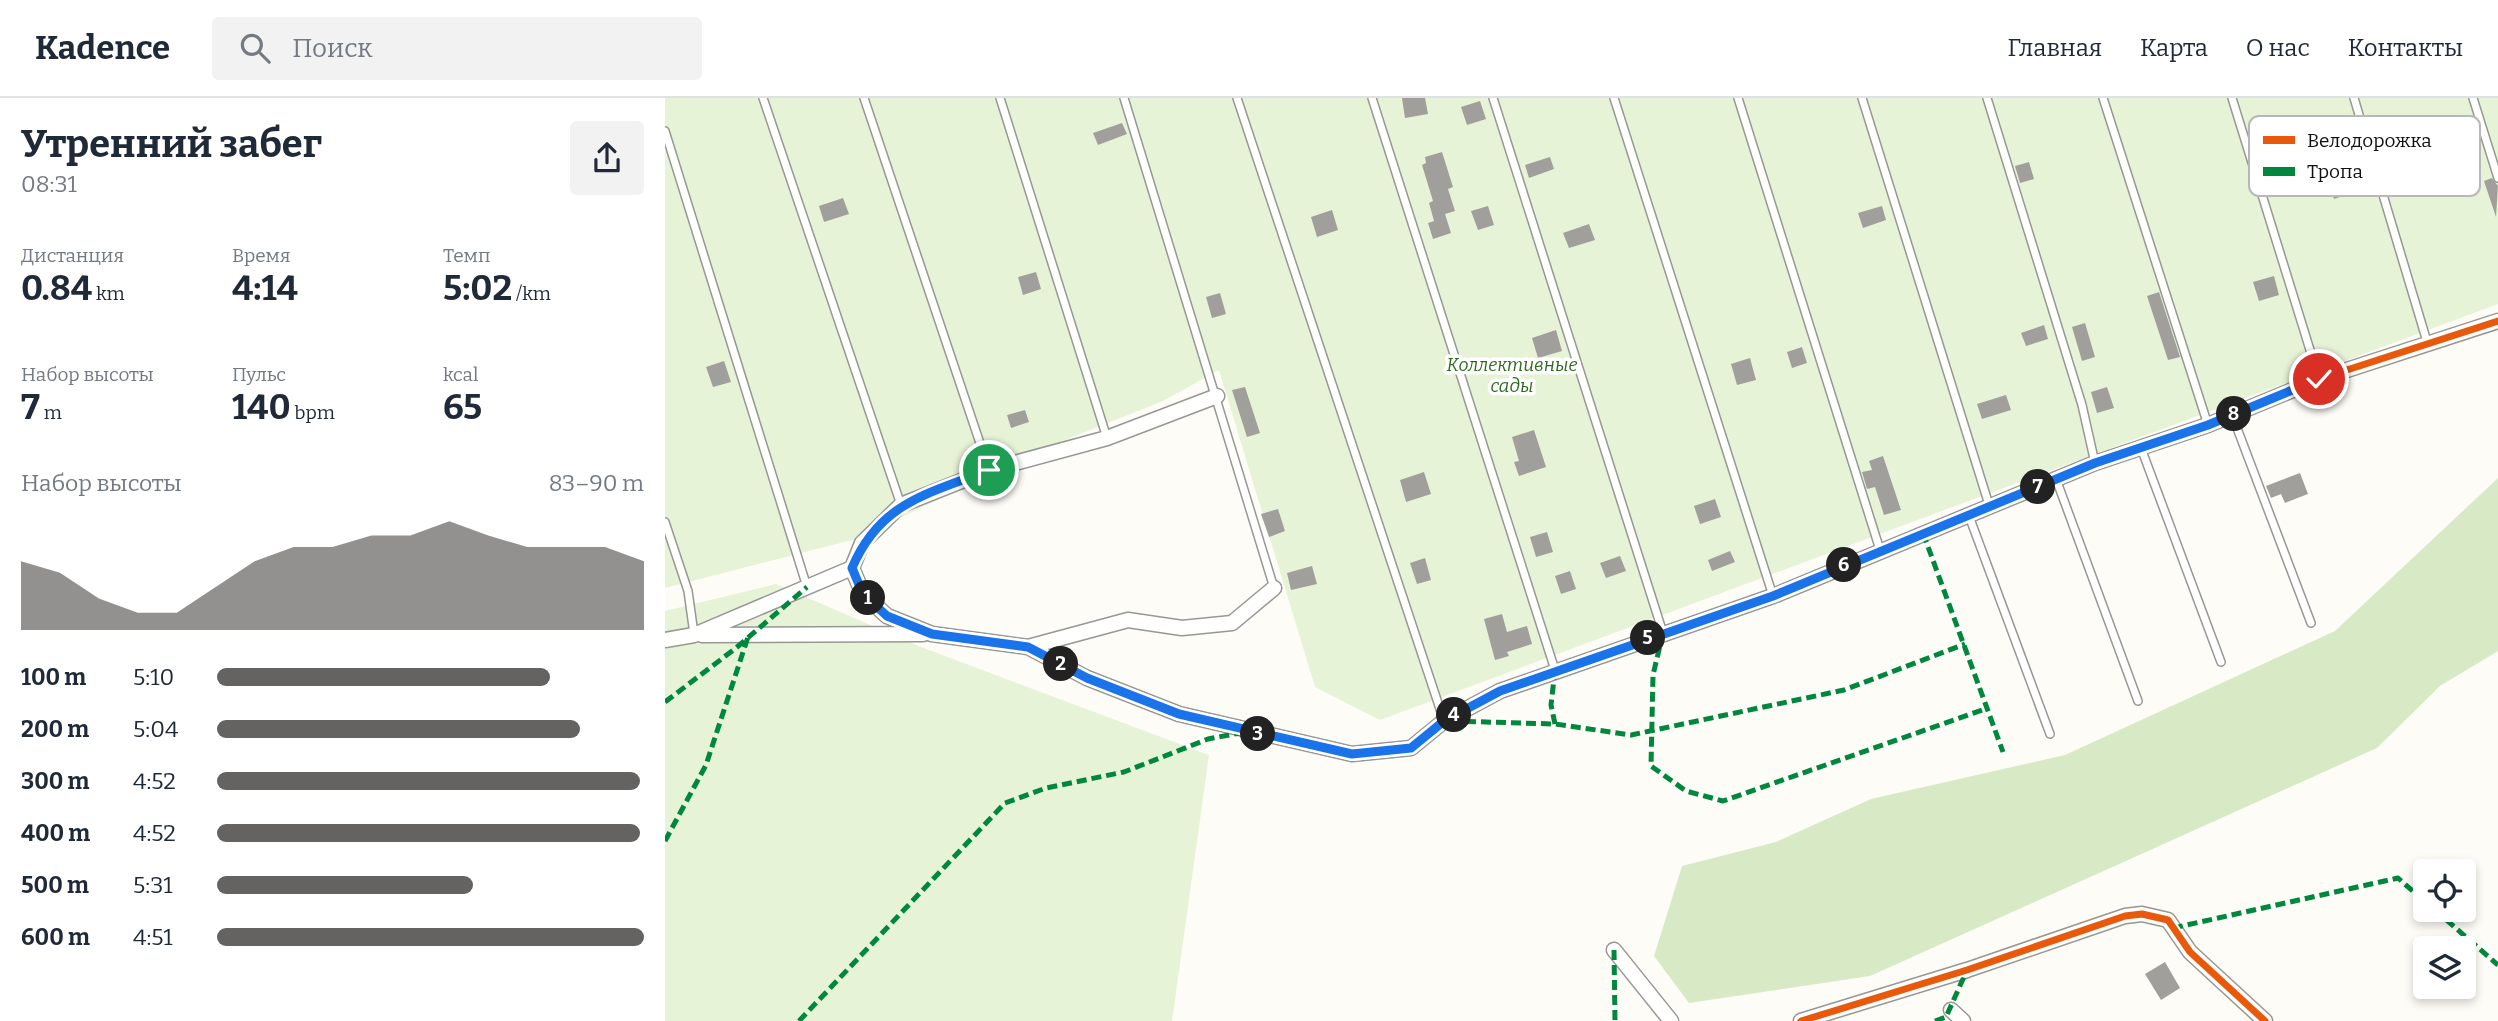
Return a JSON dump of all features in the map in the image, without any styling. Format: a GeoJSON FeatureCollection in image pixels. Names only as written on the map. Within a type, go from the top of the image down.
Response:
{"type":"FeatureCollection","features":[{"type":"Feature","properties":{"kind":"street"},"geometry":{"type":"LineString","coordinates":[[665,640],[694,635],[932,634],[1028,647],[1087,678],[1179,714],[1315,748],[1352,754],[1411,748],[1444,721],[1500,691],[1773,596],[2095,463],[2208,425],[2319,379],[2498,321]]}},
{"type":"Feature","properties":{"kind":"street"},"geometry":{"type":"LineString","coordinates":[[694,635],[852,568],[863,543],[901,505],[989,470],[1107,438],[1217,396]]}},
{"type":"Feature","properties":{"kind":"street"},"geometry":{"type":"LineString","coordinates":[[852,568],[863,594],[887,616],[932,634]]}},
{"type":"Feature","properties":{"kind":"street"},"geometry":{"type":"LineString","coordinates":[[1028,647],[1128,620],[1182,628],[1232,623],[1274,588]]}},
{"type":"Feature","properties":{"kind":"street"},"geometry":{"type":"LineString","coordinates":[[1801,1021],[1967,970],[2125,916],[2142,914],[2168,920],[2190,952],[2265,1021]]}},
{"type":"Feature","properties":{"kind":"street"},"geometry":{"type":"LineString","coordinates":[[1614,950],[1671,1021]]}},
{"type":"Feature","properties":{"kind":"street"},"geometry":{"type":"LineString","coordinates":[[1951,1010],[1963,1021]]}},
{"type":"Feature","properties":{"kind":"lane"},"geometry":{"type":"LineString","coordinates":[[763,98],[901,505]]}},
{"type":"Feature","properties":{"kind":"lane"},"geometry":{"type":"LineString","coordinates":[[864,98],[989,470]]}},
{"type":"Feature","properties":{"kind":"lane"},"geometry":{"type":"LineString","coordinates":[[1000,98],[1107,438]]}},
{"type":"Feature","properties":{"kind":"lane"},"geometry":{"type":"LineString","coordinates":[[1124,98],[1274,588]]}},
{"type":"Feature","properties":{"kind":"lane"},"geometry":{"type":"LineString","coordinates":[[1237,98],[1444,721]]}},
{"type":"Feature","properties":{"kind":"lane"},"geometry":{"type":"LineString","coordinates":[[1372,98],[1555,670]]}},
{"type":"Feature","properties":{"kind":"lane"},"geometry":{"type":"LineString","coordinates":[[1493,98],[1663,633]]}},
{"type":"Feature","properties":{"kind":"lane"},"geometry":{"type":"LineString","coordinates":[[1614,98],[1773,596]]}},
{"type":"Feature","properties":{"kind":"lane"},"geometry":{"type":"LineString","coordinates":[[1738,98],[1880,550]]}},
{"type":"Feature","properties":{"kind":"lane"},"geometry":{"type":"LineString","coordinates":[[1862,98],[1990,508]]}},
{"type":"Feature","properties":{"kind":"lane"},"geometry":{"type":"LineString","coordinates":[[1987,98],[2082,405],[2095,463]]}},
{"type":"Feature","properties":{"kind":"lane"},"geometry":{"type":"LineString","coordinates":[[2103,98],[2208,425]]}},
{"type":"Feature","properties":{"kind":"lane"},"geometry":{"type":"LineString","coordinates":[[2232,98],[2249,153]]}},
{"type":"Feature","properties":{"kind":"lane"},"geometry":{"type":"LineString","coordinates":[[2354,98],[2359,116]]}},
{"type":"Feature","properties":{"kind":"lane"},"geometry":{"type":"LineString","coordinates":[[2473,98],[2479,116]]}},
{"type":"Feature","properties":{"kind":"lane"},"geometry":{"type":"LineString","coordinates":[[2480,120],[2498,178]]}},
{"type":"Feature","properties":{"kind":"lane"},"geometry":{"type":"LineString","coordinates":[[665,131],[807,587]]}},
{"type":"Feature","properties":{"kind":"lane"},"geometry":{"type":"LineString","coordinates":[[2262,196],[2319,379]]}},
{"type":"Feature","properties":{"kind":"lane"},"geometry":{"type":"LineString","coordinates":[[2383,196],[2428,345]]}},
{"type":"Feature","properties":{"kind":"lane"},"geometry":{"type":"LineString","coordinates":[[2232,415],[2311,622]]}},
{"type":"Feature","properties":{"kind":"lane"},"geometry":{"type":"LineString","coordinates":[[2140,447],[2221,662]]}},
{"type":"Feature","properties":{"kind":"lane"},"geometry":{"type":"LineString","coordinates":[[2056,479],[2138,701]]}},
{"type":"Feature","properties":{"kind":"lane"},"geometry":{"type":"LineString","coordinates":[[1969,516],[2050,734]]}},
{"type":"Feature","properties":{"kind":"lane"},"geometry":{"type":"LineString","coordinates":[[665,522],[688,591],[694,635]]}},
{"type":"Feature","properties":{"kind":"green space","name":"Коллективные сады"},"geometry":{"type":"Polygon","coordinates":[[[665,98],[2498,98],[2498,304],[1380,720],[1315,687],[1219,370],[1163,401],[1050,446],[856,539],[665,588],[665,98]]]}},
{"type":"Feature","properties":{"kind":"green space"},"geometry":{"type":"Polygon","coordinates":[[[2498,478],[2498,651],[2440,686],[2377,748],[1870,976],[1689,1003],[1654,956],[1682,866],[1776,842],[1871,799],[2065,755],[2335,631],[2498,478]]]}},
{"type":"Feature","properties":{"kind":"green space"},"geometry":{"type":"Polygon","coordinates":[[[776,584],[921,647],[1209,755],[1172,1021],[665,1021],[665,611],[776,584]]]}},
{"type":"Feature","properties":{"kind":"building"},"geometry":{"type":"Polygon","coordinates":[[[1402,98],[1425,98],[1428,114],[1405,118],[1402,98]]]}},
{"type":"Feature","properties":{"kind":"building"},"geometry":{"type":"Polygon","coordinates":[[[1480,101],[1486,119],[1467,125],[1461,107],[1480,101]]]}},
{"type":"Feature","properties":{"kind":"building"},"geometry":{"type":"Polygon","coordinates":[[[1122,123],[1127,134],[1098,145],[1093,133],[1122,123]]]}},
{"type":"Feature","properties":{"kind":"building"},"geometry":{"type":"Polygon","coordinates":[[[1442,152],[1453,187],[1448,189],[1455,211],[1445,214],[1451,233],[1433,239],[1428,223],[1434,221],[1429,203],[1433,201],[1422,165],[1426,163],[1425,157],[1442,152]]]}},
{"type":"Feature","properties":{"kind":"building"},"geometry":{"type":"Polygon","coordinates":[[[1550,157],[1554,169],[1529,178],[1525,165],[1550,157]]]}},
{"type":"Feature","properties":{"kind":"building"},"geometry":{"type":"Polygon","coordinates":[[[2029,162],[2034,179],[2020,183],[2015,166],[2029,162]]]}},
{"type":"Feature","properties":{"kind":"building"},"geometry":{"type":"Polygon","coordinates":[[[2492,178],[2498,186],[2496,217],[2484,181],[2492,178]]]}},
{"type":"Feature","properties":{"kind":"building"},"geometry":{"type":"Polygon","coordinates":[[[843,198],[849,214],[824,222],[819,206],[843,198]]]}},
{"type":"Feature","properties":{"kind":"building"},"geometry":{"type":"Polygon","coordinates":[[[1488,206],[1494,225],[1478,230],[1471,211],[1488,206]]]}},
{"type":"Feature","properties":{"kind":"building"},"geometry":{"type":"Polygon","coordinates":[[[1882,206],[1886,220],[1863,228],[1858,213],[1882,206]]]}},
{"type":"Feature","properties":{"kind":"building"},"geometry":{"type":"Polygon","coordinates":[[[1332,210],[1338,230],[1317,237],[1311,217],[1332,210]]]}},
{"type":"Feature","properties":{"kind":"building"},"geometry":{"type":"Polygon","coordinates":[[[1589,224],[1595,240],[1569,248],[1563,233],[1589,224]]]}},
{"type":"Feature","properties":{"kind":"building"},"geometry":{"type":"Polygon","coordinates":[[[1036,272],[1041,289],[1023,295],[1018,277],[1036,272]]]}},
{"type":"Feature","properties":{"kind":"building"},"geometry":{"type":"Polygon","coordinates":[[[2274,276],[2279,295],[2259,301],[2253,282],[2274,276]]]}},
{"type":"Feature","properties":{"kind":"building"},"geometry":{"type":"Polygon","coordinates":[[[2159,292],[2180,357],[2168,360],[2147,296],[2159,292]]]}},
{"type":"Feature","properties":{"kind":"building"},"geometry":{"type":"Polygon","coordinates":[[[1220,293],[1226,314],[1212,318],[1206,297],[1220,293]]]}},
{"type":"Feature","properties":{"kind":"building"},"geometry":{"type":"Polygon","coordinates":[[[2085,323],[2095,357],[2082,361],[2072,327],[2085,323]]]}},
{"type":"Feature","properties":{"kind":"building"},"geometry":{"type":"Polygon","coordinates":[[[2044,325],[2048,339],[2026,346],[2021,333],[2044,325]]]}},
{"type":"Feature","properties":{"kind":"building"},"geometry":{"type":"Polygon","coordinates":[[[1556,330],[1562,351],[1538,358],[1532,338],[1556,330]]]}},
{"type":"Feature","properties":{"kind":"building"},"geometry":{"type":"Polygon","coordinates":[[[1802,347],[1807,363],[1792,368],[1787,352],[1802,347]]]}},
{"type":"Feature","properties":{"kind":"building"},"geometry":{"type":"Polygon","coordinates":[[[1750,358],[1756,380],[1737,385],[1731,364],[1750,358]]]}},
{"type":"Feature","properties":{"kind":"building"},"geometry":{"type":"Polygon","coordinates":[[[724,361],[731,382],[713,387],[706,367],[724,361]]]}},
{"type":"Feature","properties":{"kind":"building"},"geometry":{"type":"Polygon","coordinates":[[[1245,387],[1260,433],[1247,437],[1232,390],[1245,387]]]}},
{"type":"Feature","properties":{"kind":"building"},"geometry":{"type":"Polygon","coordinates":[[[2107,387],[2114,408],[2097,413],[2091,392],[2107,387]]]}},
{"type":"Feature","properties":{"kind":"building"},"geometry":{"type":"Polygon","coordinates":[[[2006,395],[2011,410],[1982,419],[1977,404],[2006,395]]]}},
{"type":"Feature","properties":{"kind":"building"},"geometry":{"type":"Polygon","coordinates":[[[1025,410],[1029,422],[1011,428],[1007,415],[1025,410]]]}},
{"type":"Feature","properties":{"kind":"building"},"geometry":{"type":"Polygon","coordinates":[[[1534,430],[1546,467],[1519,476],[1514,462],[1519,461],[1512,437],[1534,430]]]}},
{"type":"Feature","properties":{"kind":"building"},"geometry":{"type":"Polygon","coordinates":[[[1883,456],[1901,510],[1884,515],[1875,487],[1867,489],[1862,472],[1872,470],[1869,461],[1883,456]]]}},
{"type":"Feature","properties":{"kind":"building"},"geometry":{"type":"Polygon","coordinates":[[[1424,472],[1431,494],[1406,502],[1400,480],[1424,472]]]}},
{"type":"Feature","properties":{"kind":"building"},"geometry":{"type":"Polygon","coordinates":[[[2300,473],[2308,494],[2285,503],[2281,494],[2271,498],[2266,486],[2300,473]]]}},
{"type":"Feature","properties":{"kind":"building"},"geometry":{"type":"Polygon","coordinates":[[[1715,499],[1721,517],[1700,524],[1694,506],[1715,499]]]}},
{"type":"Feature","properties":{"kind":"building"},"geometry":{"type":"Polygon","coordinates":[[[1278,509],[1285,531],[1269,537],[1261,514],[1278,509]]]}},
{"type":"Feature","properties":{"kind":"building"},"geometry":{"type":"Polygon","coordinates":[[[1547,532],[1553,552],[1536,557],[1530,537],[1547,532]]]}},
{"type":"Feature","properties":{"kind":"building"},"geometry":{"type":"Polygon","coordinates":[[[1730,551],[1735,562],[1712,571],[1708,560],[1730,551]]]}},
{"type":"Feature","properties":{"kind":"building"},"geometry":{"type":"Polygon","coordinates":[[[1620,556],[1626,571],[1606,578],[1600,563],[1620,556]]]}},
{"type":"Feature","properties":{"kind":"building"},"geometry":{"type":"Polygon","coordinates":[[[1425,558],[1431,580],[1417,584],[1410,563],[1425,558]]]}},
{"type":"Feature","properties":{"kind":"building"},"geometry":{"type":"Polygon","coordinates":[[[1312,566],[1317,584],[1291,590],[1287,573],[1312,566]]]}},
{"type":"Feature","properties":{"kind":"building"},"geometry":{"type":"Polygon","coordinates":[[[1570,571],[1576,589],[1561,594],[1555,576],[1570,571]]]}},
{"type":"Feature","properties":{"kind":"building"},"geometry":{"type":"Polygon","coordinates":[[[1502,614],[1507,632],[1527,626],[1532,644],[1507,652],[1509,656],[1495,660],[1484,619],[1502,614]]]}},
{"type":"Feature","properties":{"kind":"building"},"geometry":{"type":"Polygon","coordinates":[[[2165,962],[2180,988],[2161,1000],[2145,974],[2165,962]]]}},
{"type":"Feature","properties":{"kind":"marked path"},"geometry":{"type":"LineString","coordinates":[[1923,533],[2003,752]]}},
{"type":"Feature","properties":{"kind":"marked path"},"geometry":{"type":"LineString","coordinates":[[665,702],[736,648],[807,587]]}},
{"type":"Feature","properties":{"kind":"marked path"},"geometry":{"type":"LineString","coordinates":[[1663,633],[1653,675],[1651,766],[1686,791],[1723,801],[1988,708]]}},
{"type":"Feature","properties":{"kind":"marked path"},"geometry":{"type":"LineString","coordinates":[[665,841],[706,765],[748,637]]}},
{"type":"Feature","properties":{"kind":"marked path"},"geometry":{"type":"LineString","coordinates":[[1451,721],[1555,724],[1631,735],[1844,690],[1965,644]]}},
{"type":"Feature","properties":{"kind":"marked path"},"geometry":{"type":"LineString","coordinates":[[1555,670],[1551,705],[1555,724]]}},
{"type":"Feature","properties":{"kind":"marked path"},"geometry":{"type":"LineString","coordinates":[[799,1021],[1005,803],[1046,788],[1124,772],[1208,739],[1240,733]]}},
{"type":"Feature","properties":{"kind":"marked path"},"geometry":{"type":"LineString","coordinates":[[2173,928],[2398,878],[2413,891]]}},
{"type":"Feature","properties":{"kind":"marked path"},"geometry":{"type":"LineString","coordinates":[[2449,922],[2498,965]]}},
{"type":"Feature","properties":{"kind":"marked path"},"geometry":{"type":"LineString","coordinates":[[1614,950],[1615,1021]]}},
{"type":"Feature","properties":{"kind":"marked path"},"geometry":{"type":"LineString","coordinates":[[1935,1021],[1946,1017],[1967,970]]}},
{"type":"Feature","properties":{"kind":"cycle path"},"geometry":{"type":"LineString","coordinates":[[852,568],[863,594],[887,616],[932,634],[1028,647],[1087,678],[1179,714],[1352,754],[1411,748],[1444,721],[1500,691],[1773,596],[2095,463],[2208,425],[2319,379],[2498,321]]}},
{"type":"Feature","properties":{"kind":"cycle path"},"geometry":{"type":"LineString","coordinates":[[1801,1021],[1967,970],[2125,916],[2142,914],[2168,920],[2190,952],[2265,1021]]}},
{"type":"Feature","properties":{"kind":"route"},"geometry":{"type":"LineString","coordinates":[[989,470],[901,505],[863,543],[852,568],[863,594],[887,616],[932,634],[1028,647],[1087,678],[1179,714],[1315,748],[1352,754],[1411,748],[1444,721],[1500,691],[1773,596],[2095,463],[2208,425],[2319,379]]}}]}
